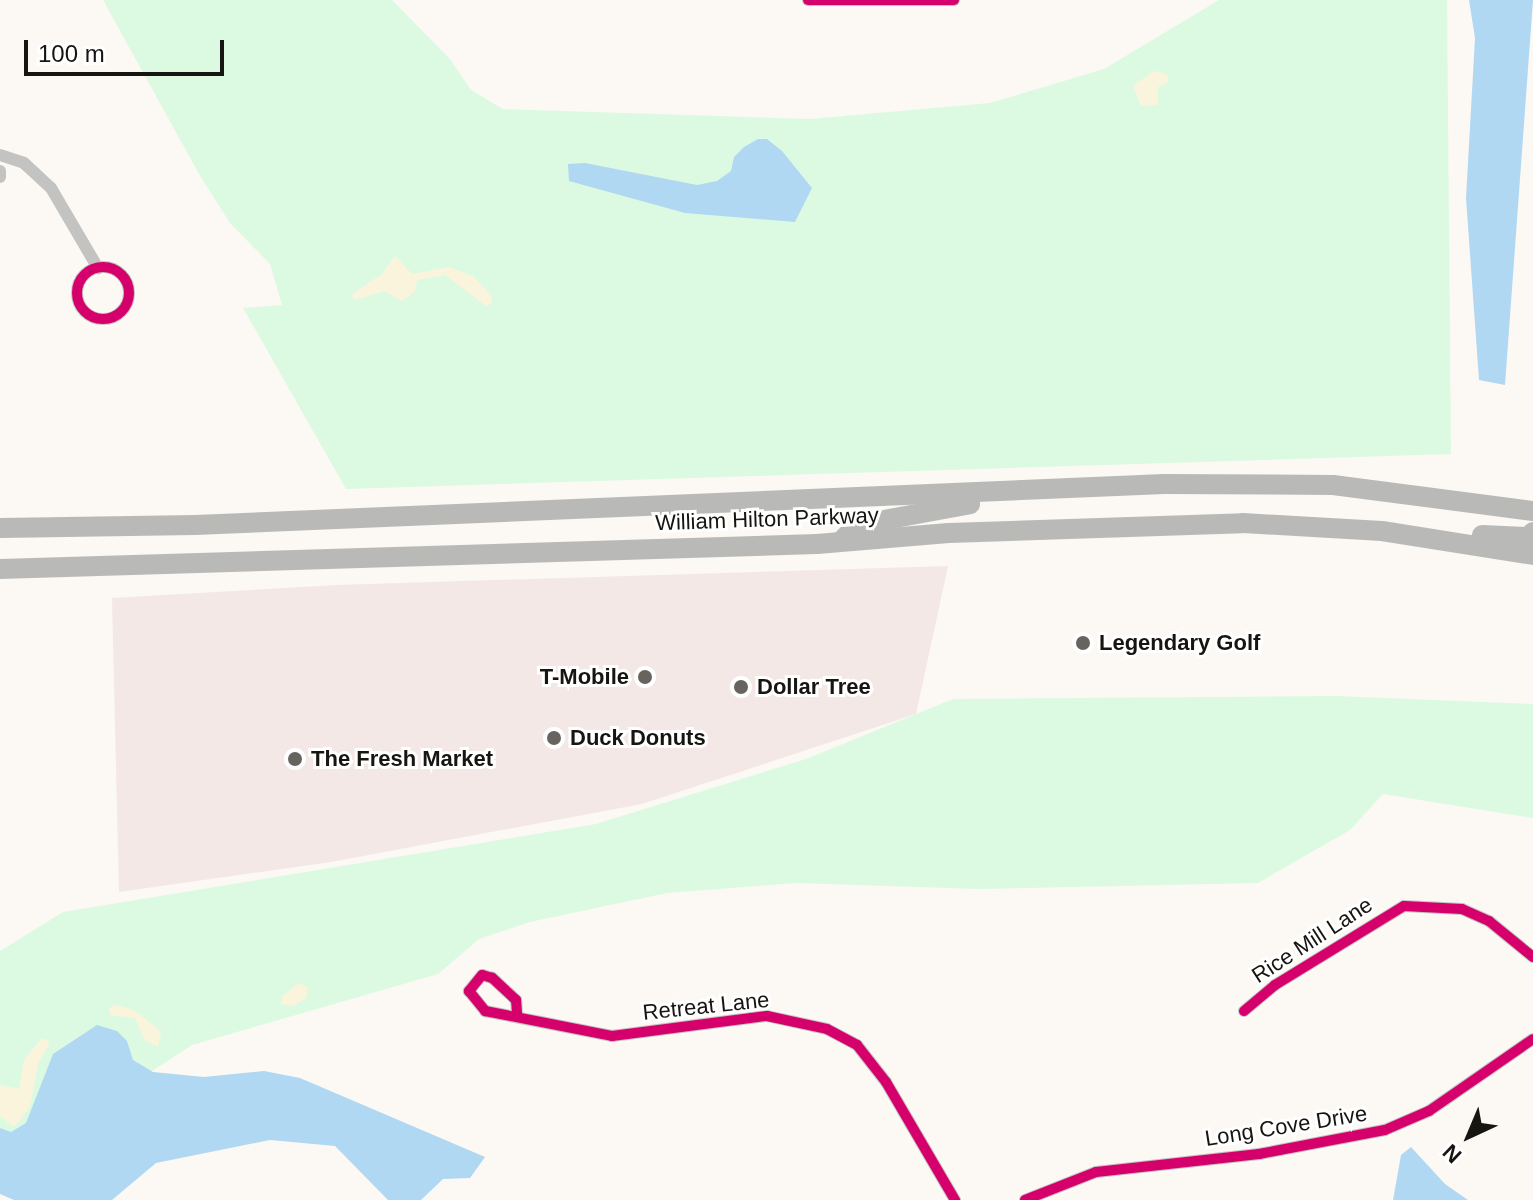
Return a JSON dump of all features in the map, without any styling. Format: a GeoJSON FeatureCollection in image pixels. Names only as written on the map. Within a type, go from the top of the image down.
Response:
{"type":"FeatureCollection","features":[{"type":"Feature","properties":{"kind":"highway","name":"William Hilton Parkway"},"geometry":{"type":"LineString","coordinates":[[0,528],[1164,484],[1333,485],[1533,511]]}},
{"type":"Feature","properties":{"kind":"highway"},"geometry":{"type":"LineString","coordinates":[[841,541],[857,525],[1037,491]]}},
{"type":"Feature","properties":{"kind":"highway","name":"William Hilton Parkway"},"geometry":{"type":"LineString","coordinates":[[0,569],[841,541],[1243,523],[1382,531],[1533,555]]}},
{"type":"Feature","properties":{"kind":"highway"},"geometry":{"type":"LineString","coordinates":[[1382,531],[1528,537],[1533,532]]}},
{"type":"Feature","properties":{"kind":"street"},"geometry":{"type":"LineString","coordinates":[[808,0],[954,0]]}},
{"type":"Feature","properties":{"kind":"street"},"geometry":{"type":"LineString","coordinates":[[0,155],[24,163],[51,188],[98,268],[118,272],[129,289],[124,308],[107,319],[88,315],[77,298],[81,278],[98,268]]}},
{"type":"Feature","properties":{"kind":"street","name":"Rice Mill Lane"},"geometry":{"type":"LineString","coordinates":[[1244,1011],[1275,985],[1404,906],[1462,909],[1489,921],[1533,957]]}},
{"type":"Feature","properties":{"kind":"street","name":"Retreat Lane"},"geometry":{"type":"LineString","coordinates":[[517,1013],[612,1036],[767,1016],[827,1029],[857,1045],[886,1082],[955,1200]]}},
{"type":"Feature","properties":{"kind":"street","name":"Long Cove Drive"},"geometry":{"type":"LineString","coordinates":[[1025,1200],[1096,1172],[1259,1154],[1385,1130],[1429,1111],[1533,1039]]}},
{"type":"Feature","properties":{"kind":"shaded area"},"geometry":{"type":"Polygon","coordinates":[[[948,566],[916,714],[642,804],[331,862],[119,892],[112,598],[337,585],[948,566]]]}},
{"type":"Feature","properties":{"kind":"green space"},"geometry":{"type":"Polygon","coordinates":[[[103,0],[392,0],[450,59],[471,90],[503,109],[810,119],[990,103],[1104,69],[1219,0],[1447,0],[1451,454],[346,489],[243,308],[282,305],[270,264],[230,223],[199,174],[103,0]]]}},
{"type":"Feature","properties":{"kind":"green space"},"geometry":{"type":"Polygon","coordinates":[[[1336,696],[1533,704],[1533,818],[1383,794],[1350,830],[1258,883],[978,889],[796,883],[667,893],[530,922],[479,939],[438,974],[192,1045],[106,1101],[0,1155],[0,951],[63,912],[596,824],[806,759],[953,699],[1336,696]]]}},
{"type":"Feature","properties":{"kind":"sand"},"geometry":{"type":"Polygon","coordinates":[[[1154,71],[1167,75],[1169,82],[1158,87],[1158,105],[1141,106],[1133,86],[1154,71]]]}},
{"type":"Feature","properties":{"kind":"sand"},"geometry":{"type":"Polygon","coordinates":[[[395,256],[412,274],[448,267],[473,276],[492,296],[491,304],[486,306],[445,275],[417,280],[415,291],[402,301],[385,291],[354,300],[352,294],[382,274],[395,256]]]}},
{"type":"Feature","properties":{"kind":"sand"},"geometry":{"type":"Polygon","coordinates":[[[299,983],[308,988],[306,998],[294,1006],[281,1004],[282,996],[299,983]]]}},
{"type":"Feature","properties":{"kind":"sand"},"geometry":{"type":"Polygon","coordinates":[[[115,1005],[132,1009],[157,1028],[161,1034],[158,1046],[145,1041],[135,1018],[110,1015],[109,1008],[115,1005]]]}},
{"type":"Feature","properties":{"kind":"sand"},"geometry":{"type":"Polygon","coordinates":[[[42,1038],[50,1042],[38,1064],[30,1107],[14,1127],[0,1116],[0,1085],[19,1089],[24,1060],[42,1038]]]}},
{"type":"Feature","properties":{"kind":"water"},"geometry":{"type":"Polygon","coordinates":[[[1469,0],[1533,0],[1505,385],[1479,380],[1466,198],[1475,38],[1469,0]]]}},
{"type":"Feature","properties":{"kind":"water"},"geometry":{"type":"Polygon","coordinates":[[[758,139],[767,139],[782,151],[812,188],[795,222],[685,213],[569,181],[568,164],[585,163],[697,185],[717,181],[731,171],[734,157],[758,139]]]}},
{"type":"Feature","properties":{"kind":"water"},"geometry":{"type":"Polygon","coordinates":[[[97,1025],[117,1031],[127,1041],[133,1060],[153,1072],[204,1077],[264,1071],[300,1078],[485,1157],[470,1178],[443,1179],[421,1200],[388,1200],[335,1146],[270,1140],[156,1163],[112,1200],[14,1200],[0,1194],[0,1128],[11,1132],[26,1123],[53,1054],[97,1025]]]}},
{"type":"Feature","properties":{"kind":"water"},"geometry":{"type":"Polygon","coordinates":[[[1411,1147],[1445,1184],[1468,1200],[1393,1200],[1401,1155],[1411,1147]]]}},
{"type":"Feature","properties":{"kind":"cycle path"},"geometry":{"type":"LineString","coordinates":[[808,0],[954,0]]}},
{"type":"Feature","properties":{"kind":"cycle path"},"geometry":{"type":"LineString","coordinates":[[103,267],[121,275],[129,293],[121,311],[103,319],[85,311],[77,293],[85,275],[103,267]]}},
{"type":"Feature","properties":{"kind":"cycle path"},"geometry":{"type":"LineString","coordinates":[[1244,1011],[1275,985],[1404,906],[1462,909],[1489,921],[1533,957]]}},
{"type":"Feature","properties":{"kind":"cycle path"},"geometry":{"type":"LineString","coordinates":[[517,1013],[516,1000],[492,978],[482,975],[469,991],[485,1011],[612,1036],[767,1016],[827,1029],[857,1045],[886,1082],[955,1200]]}},
{"type":"Feature","properties":{"kind":"cycle path"},"geometry":{"type":"LineString","coordinates":[[1025,1200],[1096,1172],[1259,1154],[1385,1130],[1429,1111],[1533,1039]]}},
{"type":"Feature","properties":{"kind":"place","name":"Legendary Golf"},"geometry":{"type":"Point","coordinates":[1083,643]}},
{"type":"Feature","properties":{"kind":"place","name":"T-Mobile"},"geometry":{"type":"Point","coordinates":[645,677]}},
{"type":"Feature","properties":{"kind":"place","name":"Dollar Tree"},"geometry":{"type":"Point","coordinates":[741,687]}},
{"type":"Feature","properties":{"kind":"place","name":"Duck Donuts"},"geometry":{"type":"Point","coordinates":[554,738]}},
{"type":"Feature","properties":{"kind":"place","name":"The Fresh Market"},"geometry":{"type":"Point","coordinates":[295,759]}}]}
